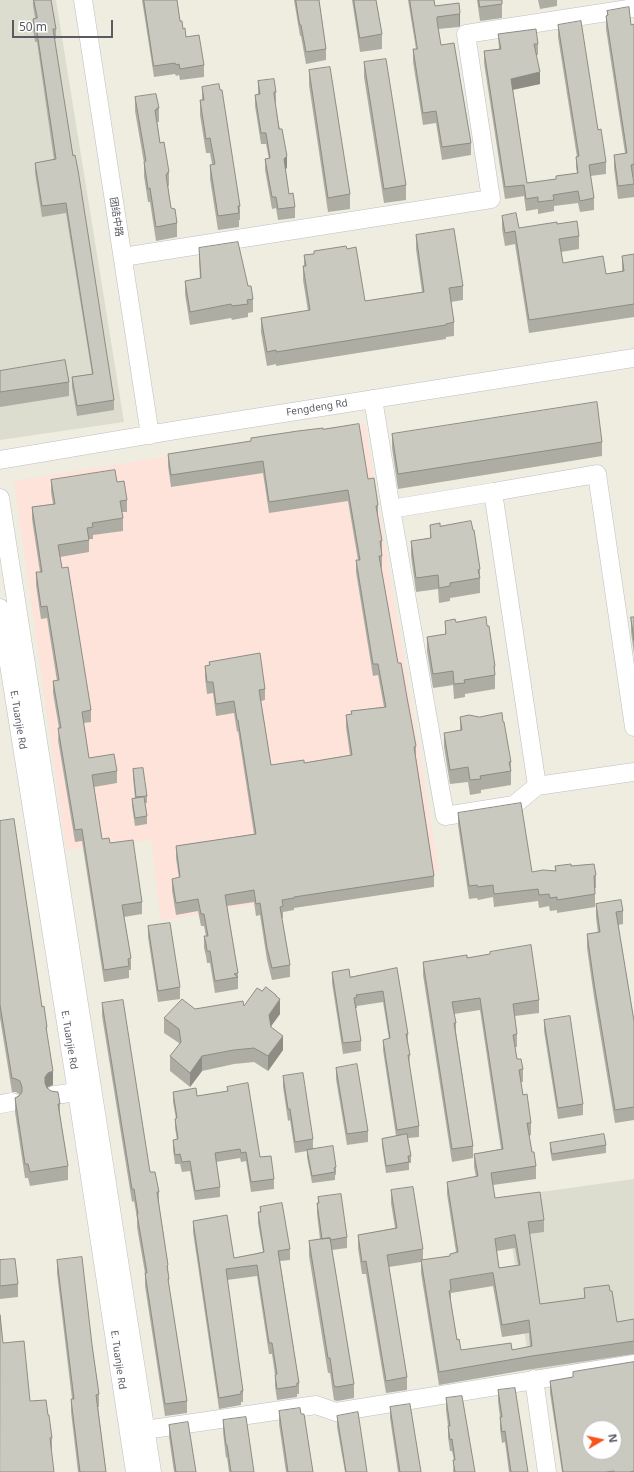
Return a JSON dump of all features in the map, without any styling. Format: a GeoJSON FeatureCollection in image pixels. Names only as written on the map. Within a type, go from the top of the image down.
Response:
{"type":"FeatureCollection","features":[{"type":"Feature","properties":{"kind":"street","name":"团结中路"},"geometry":{"type":"LineString","coordinates":[[83,0],[150,434]]}},
{"type":"Feature","properties":{"kind":"street"},"geometry":{"type":"LineString","coordinates":[[122,257],[492,199],[466,34],[634,8]]}},
{"type":"Feature","properties":{"kind":"street","name":"Fengdeng Rd"},"geometry":{"type":"LineString","coordinates":[[0,460],[373,398],[634,358]]}},
{"type":"Feature","properties":{"kind":"street"},"geometry":{"type":"LineString","coordinates":[[373,398],[444,816],[514,805],[537,786],[634,772]]}},
{"type":"Feature","properties":{"kind":"street"},"geometry":{"type":"LineString","coordinates":[[391,509],[597,474],[634,727]]}},
{"type":"Feature","properties":{"kind":"street"},"geometry":{"type":"LineString","coordinates":[[493,492],[537,786]]}},
{"type":"Feature","properties":{"kind":"street"},"geometry":{"type":"LineString","coordinates":[[0,498],[152,1472]]}},
{"type":"Feature","properties":{"kind":"street","name":"E. Tuanjie Rd"},"geometry":{"type":"LineString","coordinates":[[0,608],[77,1092],[135,1472]]}},
{"type":"Feature","properties":{"kind":"street"},"geometry":{"type":"LineString","coordinates":[[56,1095],[77,1092]]}},
{"type":"Feature","properties":{"kind":"street"},"geometry":{"type":"LineString","coordinates":[[145,1430],[316,1405],[336,1412],[634,1364]]}},
{"type":"Feature","properties":{"kind":"street"},"geometry":{"type":"LineString","coordinates":[[534,1380],[547,1472]]}},
{"type":"Feature","properties":{"kind":"shaded area"},"geometry":{"type":"Polygon","coordinates":[[[0,0],[56,0],[124,422],[0,440],[0,0]]]}},
{"type":"Feature","properties":{"kind":"shaded area"},"geometry":{"type":"Polygon","coordinates":[[[365,424],[439,871],[161,921],[151,840],[66,850],[14,481],[365,424]]]}},
{"type":"Feature","properties":{"kind":"shaded area"},"geometry":{"type":"Polygon","coordinates":[[[634,1179],[634,1361],[531,1378],[505,1197],[634,1179]]]}},
{"type":"Feature","properties":{"kind":"building"},"geometry":{"type":"Polygon","coordinates":[[[34,0],[51,0],[56,29],[53,29],[73,156],[75,155],[78,170],[114,400],[77,406],[72,377],[93,374],[66,203],[42,206],[35,163],[56,159],[37,32],[35,32],[33,19],[37,18],[34,0]]]}},
{"type":"Feature","properties":{"kind":"building"},"geometry":{"type":"Polygon","coordinates":[[[144,0],[177,0],[180,21],[182,21],[183,29],[185,28],[186,37],[199,35],[204,65],[180,69],[179,64],[176,65],[175,63],[154,66],[144,0]]]}},
{"type":"Feature","properties":{"kind":"building"},"geometry":{"type":"Polygon","coordinates":[[[296,0],[319,0],[326,49],[306,52],[296,0]]]}},
{"type":"Feature","properties":{"kind":"building"},"geometry":{"type":"Polygon","coordinates":[[[354,0],[376,0],[382,34],[360,38],[354,0]]]}},
{"type":"Feature","properties":{"kind":"building"},"geometry":{"type":"Polygon","coordinates":[[[410,0],[434,0],[435,6],[459,3],[459,14],[437,17],[437,21],[441,45],[454,43],[471,143],[442,147],[436,111],[423,113],[413,49],[417,49],[410,0]]]}},
{"type":"Feature","properties":{"kind":"building"},"geometry":{"type":"Polygon","coordinates":[[[479,0],[502,0],[502,4],[480,7],[479,0]]]}},
{"type":"Feature","properties":{"kind":"building"},"geometry":{"type":"Polygon","coordinates":[[[629,7],[631,25],[634,24],[634,164],[631,165],[634,184],[618,186],[614,155],[627,153],[606,16],[608,15],[607,11],[629,7]]]}},
{"type":"Feature","properties":{"kind":"building"},"geometry":{"type":"Polygon","coordinates":[[[581,21],[598,130],[601,129],[606,162],[589,165],[594,198],[580,201],[578,191],[553,195],[554,200],[538,202],[538,197],[526,199],[524,185],[505,187],[484,51],[501,49],[498,34],[536,29],[538,44],[534,44],[540,72],[511,79],[527,183],[556,179],[556,176],[578,173],[576,157],[579,156],[558,25],[581,21]]]}},
{"type":"Feature","properties":{"kind":"building"},"geometry":{"type":"Polygon","coordinates":[[[386,59],[406,185],[384,189],[364,62],[386,59]]]}},
{"type":"Feature","properties":{"kind":"building"},"geometry":{"type":"Polygon","coordinates":[[[330,67],[350,194],[328,198],[309,70],[330,67]]]}},
{"type":"Feature","properties":{"kind":"building"},"geometry":{"type":"Polygon","coordinates":[[[274,79],[276,92],[274,92],[274,94],[279,129],[282,129],[287,156],[284,159],[289,194],[293,193],[295,207],[278,209],[276,197],[272,197],[265,159],[270,158],[266,133],[261,133],[255,95],[260,94],[258,81],[274,79]]]}},
{"type":"Feature","properties":{"kind":"building"},"geometry":{"type":"Polygon","coordinates":[[[219,84],[220,90],[222,90],[240,206],[238,206],[239,213],[218,216],[210,165],[215,164],[210,138],[206,139],[200,100],[204,100],[202,87],[219,84]]]}},
{"type":"Feature","properties":{"kind":"building"},"geometry":{"type":"Polygon","coordinates":[[[156,94],[159,108],[155,110],[160,143],[164,142],[169,172],[166,175],[171,208],[175,209],[177,223],[156,227],[150,188],[148,189],[144,162],[146,161],[135,97],[156,94]]]}},
{"type":"Feature","properties":{"kind":"building"},"geometry":{"type":"Polygon","coordinates":[[[516,213],[519,228],[557,222],[557,224],[577,221],[579,236],[559,239],[563,263],[603,256],[606,274],[624,271],[622,256],[634,254],[634,304],[529,320],[515,231],[505,233],[502,216],[516,213]]]}},
{"type":"Feature","properties":{"kind":"building"},"geometry":{"type":"Polygon","coordinates":[[[454,229],[463,286],[449,288],[454,322],[446,325],[276,352],[276,350],[267,352],[261,318],[310,310],[303,266],[306,266],[304,255],[314,254],[314,251],[346,246],[347,249],[356,247],[365,301],[424,292],[416,235],[454,229]]]}},
{"type":"Feature","properties":{"kind":"building"},"geometry":{"type":"Polygon","coordinates":[[[238,242],[248,286],[251,286],[253,299],[247,300],[248,304],[232,306],[231,304],[190,312],[185,281],[201,278],[199,248],[238,242]]]}},
{"type":"Feature","properties":{"kind":"building"},"geometry":{"type":"Polygon","coordinates":[[[65,360],[69,382],[0,392],[0,371],[65,360]]]}},
{"type":"Feature","properties":{"kind":"building"},"geometry":{"type":"Polygon","coordinates":[[[597,402],[602,442],[398,474],[392,434],[597,402]]]}},
{"type":"Feature","properties":{"kind":"building"},"geometry":{"type":"Polygon","coordinates":[[[359,424],[368,479],[374,478],[378,505],[376,506],[382,541],[380,541],[382,556],[379,556],[398,663],[401,663],[416,746],[414,747],[434,876],[282,900],[283,906],[280,907],[290,965],[272,968],[267,948],[260,903],[256,904],[254,890],[225,895],[238,973],[234,974],[238,977],[215,981],[210,951],[207,951],[204,936],[208,936],[204,914],[201,914],[198,899],[176,903],[172,879],[180,877],[176,846],[256,834],[234,701],[216,704],[213,682],[207,682],[205,666],[210,665],[209,662],[260,653],[265,689],[259,690],[271,765],[304,760],[304,763],[352,755],[346,715],[352,714],[351,711],[386,707],[378,664],[373,664],[356,560],[360,560],[348,490],[269,502],[263,461],[171,475],[168,454],[251,441],[251,438],[359,424]]]}},
{"type":"Feature","properties":{"kind":"building"},"geometry":{"type":"Polygon","coordinates":[[[115,470],[117,482],[124,481],[127,500],[120,501],[123,518],[92,523],[93,527],[87,528],[89,540],[58,545],[62,568],[68,567],[91,710],[82,712],[89,758],[114,754],[117,771],[92,775],[102,839],[109,838],[110,843],[133,840],[142,902],[122,905],[131,958],[128,959],[129,966],[104,970],[82,829],[75,830],[58,728],[61,728],[53,681],[59,680],[47,606],[41,607],[36,572],[42,572],[32,507],[55,504],[51,480],[115,470]]]}},
{"type":"Feature","properties":{"kind":"building"},"geometry":{"type":"Polygon","coordinates":[[[471,521],[474,530],[480,578],[450,583],[450,586],[439,588],[438,575],[416,578],[411,541],[431,538],[430,525],[440,523],[440,526],[471,521]]]}},
{"type":"Feature","properties":{"kind":"building"},"geometry":{"type":"Polygon","coordinates":[[[486,617],[487,626],[489,626],[495,675],[464,680],[465,683],[454,684],[453,671],[433,674],[427,637],[446,634],[445,621],[455,619],[456,622],[486,617]]]}},
{"type":"Feature","properties":{"kind":"building"},"geometry":{"type":"Polygon","coordinates":[[[631,617],[634,617],[634,640],[631,617]]]}},
{"type":"Feature","properties":{"kind":"building"},"geometry":{"type":"Polygon","coordinates":[[[502,713],[511,762],[509,762],[511,771],[480,776],[481,779],[470,780],[468,767],[450,770],[444,733],[462,730],[460,717],[469,715],[479,717],[502,713]]]}},
{"type":"Feature","properties":{"kind":"building"},"geometry":{"type":"Polygon","coordinates":[[[143,768],[147,796],[136,797],[133,769],[143,768]]]}},
{"type":"Feature","properties":{"kind":"building"},"geometry":{"type":"Polygon","coordinates":[[[144,797],[147,816],[135,818],[132,799],[144,797]]]}},
{"type":"Feature","properties":{"kind":"building"},"geometry":{"type":"Polygon","coordinates":[[[521,803],[532,872],[543,870],[556,871],[555,866],[594,864],[596,875],[594,876],[595,894],[557,900],[557,897],[550,898],[549,894],[539,895],[538,889],[494,894],[493,885],[478,887],[477,885],[469,886],[458,813],[521,803]]]}},
{"type":"Feature","properties":{"kind":"building"},"geometry":{"type":"Polygon","coordinates":[[[14,819],[53,1071],[48,1073],[45,1077],[45,1083],[47,1088],[51,1091],[58,1092],[60,1104],[58,1104],[68,1166],[30,1172],[28,1164],[25,1164],[15,1098],[22,1092],[22,1087],[20,1081],[12,1078],[0,1005],[0,821],[14,819]]]}},
{"type":"Feature","properties":{"kind":"building"},"geometry":{"type":"Polygon","coordinates":[[[621,900],[623,911],[616,912],[634,1021],[634,1107],[615,1110],[587,934],[600,932],[596,904],[621,900]]]}},
{"type":"Feature","properties":{"kind":"building"},"geometry":{"type":"Polygon","coordinates":[[[170,923],[180,987],[158,991],[148,926],[170,923]]]}},
{"type":"Feature","properties":{"kind":"building"},"geometry":{"type":"Polygon","coordinates":[[[531,945],[539,1000],[513,1004],[517,1034],[513,1035],[517,1059],[521,1059],[523,1069],[519,1070],[523,1095],[527,1094],[531,1123],[527,1123],[536,1166],[491,1173],[495,1198],[540,1192],[544,1220],[528,1222],[540,1304],[585,1298],[584,1288],[609,1285],[610,1291],[612,1291],[617,1322],[634,1319],[634,1341],[532,1356],[439,1372],[421,1260],[450,1256],[450,1254],[458,1252],[447,1182],[478,1176],[474,1154],[503,1149],[480,998],[452,1002],[473,1146],[452,1149],[423,962],[467,955],[467,958],[490,954],[490,952],[531,945]],[[515,1235],[495,1239],[499,1268],[520,1265],[515,1235]],[[493,1273],[450,1280],[451,1290],[449,1291],[457,1340],[459,1339],[461,1350],[511,1343],[512,1350],[532,1346],[529,1320],[502,1325],[493,1273]]]}},
{"type":"Feature","properties":{"kind":"building"},"geometry":{"type":"Polygon","coordinates":[[[397,968],[408,1034],[406,1034],[410,1055],[408,1055],[419,1126],[397,1130],[383,1040],[390,1038],[383,991],[356,995],[357,997],[354,998],[361,1041],[343,1043],[332,972],[349,969],[350,977],[397,968]]]}},
{"type":"Feature","properties":{"kind":"building"},"geometry":{"type":"Polygon","coordinates":[[[266,987],[280,999],[269,1015],[271,1027],[283,1036],[268,1056],[254,1048],[202,1056],[190,1073],[170,1056],[181,1042],[179,1029],[164,1018],[182,999],[195,1009],[243,1001],[244,1006],[257,988],[262,991],[266,987]]]}},
{"type":"Feature","properties":{"kind":"building"},"geometry":{"type":"Polygon","coordinates":[[[123,1000],[150,1172],[155,1172],[159,1192],[157,1192],[168,1265],[168,1279],[187,1401],[165,1404],[145,1273],[147,1273],[138,1214],[134,1189],[132,1189],[102,1003],[123,1000]]]}},
{"type":"Feature","properties":{"kind":"building"},"geometry":{"type":"Polygon","coordinates":[[[570,1016],[583,1104],[558,1108],[544,1020],[570,1016]]]}},
{"type":"Feature","properties":{"kind":"building"},"geometry":{"type":"Polygon","coordinates":[[[357,1064],[368,1131],[347,1134],[336,1068],[357,1064]]]}},
{"type":"Feature","properties":{"kind":"building"},"geometry":{"type":"Polygon","coordinates":[[[303,1073],[313,1139],[295,1142],[283,1076],[303,1073]]]}},
{"type":"Feature","properties":{"kind":"building"},"geometry":{"type":"Polygon","coordinates":[[[248,1083],[260,1157],[271,1156],[274,1179],[251,1182],[246,1152],[241,1153],[240,1149],[215,1153],[220,1187],[195,1191],[190,1161],[182,1162],[180,1154],[175,1155],[173,1140],[178,1139],[175,1119],[177,1118],[173,1092],[196,1088],[197,1096],[228,1091],[227,1087],[248,1083]]]}},
{"type":"Feature","properties":{"kind":"building"},"geometry":{"type":"Polygon","coordinates":[[[407,1134],[411,1156],[408,1156],[409,1162],[386,1166],[382,1139],[407,1134]]]}},
{"type":"Feature","properties":{"kind":"building"},"geometry":{"type":"Polygon","coordinates":[[[604,1134],[606,1145],[552,1154],[550,1143],[604,1134]]]}},
{"type":"Feature","properties":{"kind":"building"},"geometry":{"type":"Polygon","coordinates":[[[333,1146],[336,1167],[334,1168],[335,1172],[312,1176],[307,1150],[333,1146]]]}},
{"type":"Feature","properties":{"kind":"building"},"geometry":{"type":"Polygon","coordinates":[[[413,1187],[423,1249],[387,1255],[407,1377],[386,1381],[366,1261],[362,1262],[358,1235],[397,1228],[391,1190],[413,1187]]]}},
{"type":"Feature","properties":{"kind":"building"},"geometry":{"type":"Polygon","coordinates":[[[341,1194],[347,1237],[331,1240],[330,1238],[322,1239],[317,1203],[319,1203],[318,1197],[341,1194]]]}},
{"type":"Feature","properties":{"kind":"building"},"geometry":{"type":"Polygon","coordinates":[[[282,1203],[290,1249],[278,1251],[299,1383],[297,1383],[297,1386],[277,1389],[275,1375],[277,1374],[272,1343],[269,1343],[257,1265],[226,1269],[243,1391],[241,1391],[241,1394],[219,1398],[193,1221],[227,1215],[234,1258],[255,1254],[264,1252],[258,1212],[261,1212],[260,1207],[282,1203]]]}},
{"type":"Feature","properties":{"kind":"building"},"geometry":{"type":"Polygon","coordinates":[[[330,1238],[354,1384],[337,1387],[334,1386],[330,1358],[328,1358],[309,1241],[330,1238]]]}},
{"type":"Feature","properties":{"kind":"building"},"geometry":{"type":"Polygon","coordinates":[[[82,1257],[99,1394],[96,1395],[106,1472],[80,1472],[71,1399],[74,1399],[57,1260],[82,1257]]]}},
{"type":"Feature","properties":{"kind":"building"},"geometry":{"type":"Polygon","coordinates":[[[15,1259],[18,1284],[0,1286],[0,1260],[15,1259]]]}},
{"type":"Feature","properties":{"kind":"building"},"geometry":{"type":"Polygon","coordinates":[[[0,1315],[3,1343],[24,1341],[30,1401],[46,1400],[52,1438],[50,1438],[54,1472],[0,1472],[0,1315]]]}},
{"type":"Feature","properties":{"kind":"building"},"geometry":{"type":"Polygon","coordinates":[[[634,1362],[634,1471],[563,1472],[550,1381],[573,1377],[573,1372],[634,1362]]]}},
{"type":"Feature","properties":{"kind":"building"},"geometry":{"type":"Polygon","coordinates":[[[515,1388],[528,1472],[511,1472],[505,1431],[502,1432],[500,1417],[502,1417],[498,1390],[515,1388]]]}},
{"type":"Feature","properties":{"kind":"building"},"geometry":{"type":"Polygon","coordinates":[[[462,1396],[475,1472],[455,1472],[453,1460],[455,1460],[452,1439],[450,1440],[448,1426],[450,1426],[446,1398],[462,1396]]]}},
{"type":"Feature","properties":{"kind":"building"},"geometry":{"type":"Polygon","coordinates":[[[410,1404],[421,1472],[400,1472],[390,1407],[410,1404]]]}},
{"type":"Feature","properties":{"kind":"building"},"geometry":{"type":"Polygon","coordinates":[[[300,1408],[301,1414],[304,1414],[313,1472],[288,1472],[279,1411],[300,1408]]]}},
{"type":"Feature","properties":{"kind":"building"},"geometry":{"type":"Polygon","coordinates":[[[358,1412],[367,1472],[346,1472],[337,1416],[358,1412]]]}},
{"type":"Feature","properties":{"kind":"building"},"geometry":{"type":"Polygon","coordinates":[[[246,1417],[254,1472],[231,1472],[223,1420],[246,1417]]]}},
{"type":"Feature","properties":{"kind":"building"},"geometry":{"type":"Polygon","coordinates":[[[188,1422],[196,1472],[176,1472],[169,1425],[188,1422]]]}}]}
